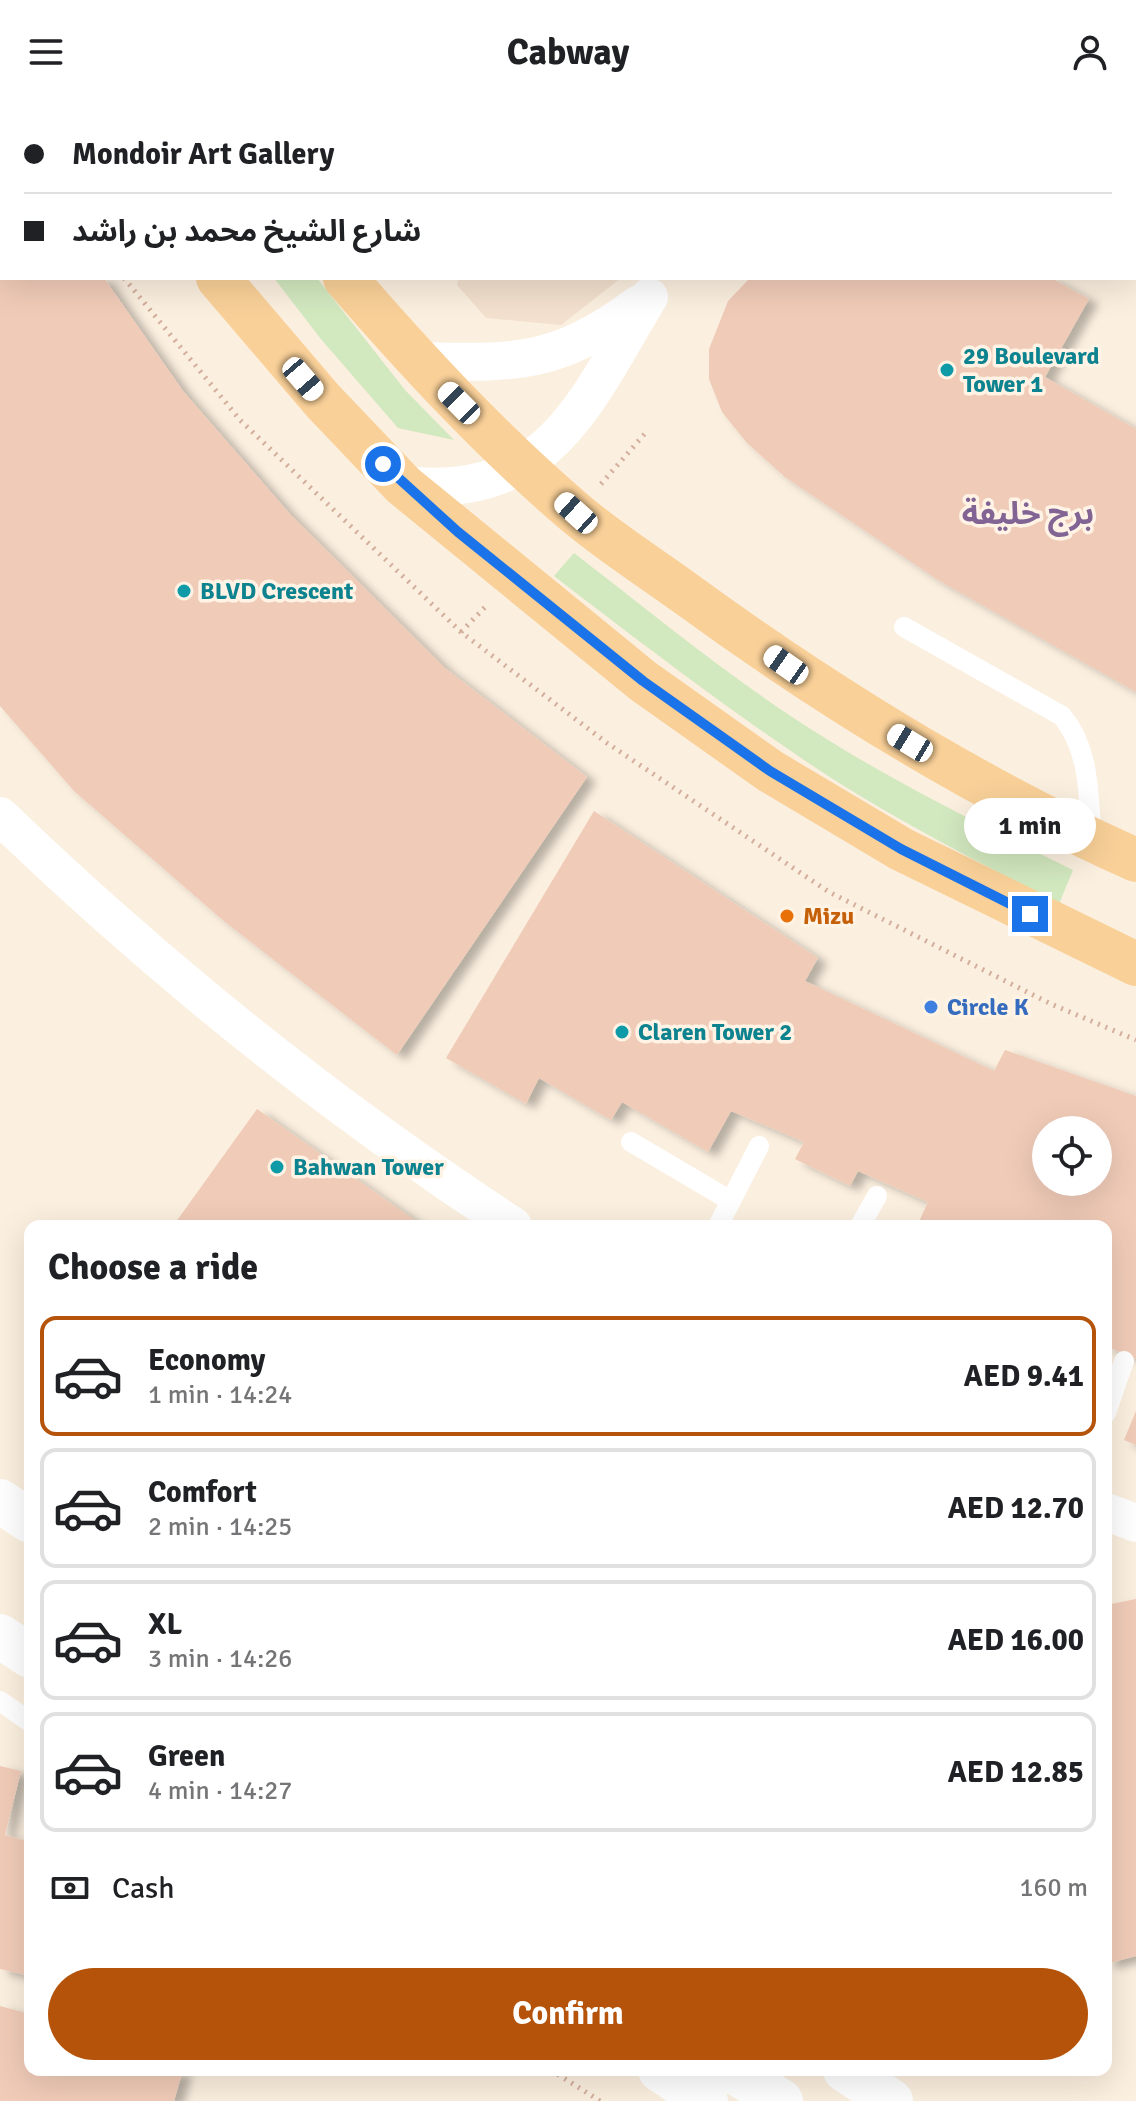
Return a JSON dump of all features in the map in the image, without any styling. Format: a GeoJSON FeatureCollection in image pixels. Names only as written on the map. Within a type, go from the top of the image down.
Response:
{"type":"FeatureCollection","features":[{"type":"Feature","properties":{"kind":"main road"},"geometry":{"type":"LineString","coordinates":[[220,280],[323,401],[403,485],[643,681],[770,771],[901,849],[1136,964]]}},
{"type":"Feature","properties":{"kind":"main road"},"geometry":{"type":"LineString","coordinates":[[347,280],[417,361],[523,466],[576,513],[762,648],[860,713],[936,758],[1136,860]]}},
{"type":"Feature","properties":{"kind":"street"},"geometry":{"type":"LineString","coordinates":[[403,485],[465,486],[495,479],[523,466],[566,427],[658,288]]}},
{"type":"Feature","properties":{"kind":"street"},"geometry":{"type":"LineString","coordinates":[[417,361],[530,360],[593,335],[658,288]]}},
{"type":"Feature","properties":{"kind":"street"},"geometry":{"type":"LineString","coordinates":[[0,816],[81,894],[257,1044],[389,1143],[504,1220]]}},
{"type":"Feature","properties":{"kind":"street"},"geometry":{"type":"LineString","coordinates":[[1112,1514],[1136,1523]]}},
{"type":"Feature","properties":{"kind":"street"},"geometry":{"type":"LineString","coordinates":[[0,1636],[24,1652]]}},
{"type":"Feature","properties":{"kind":"street"},"geometry":{"type":"LineString","coordinates":[[669,2076],[706,2101]]}},
{"type":"Feature","properties":{"kind":"street"},"geometry":{"type":"LineString","coordinates":[[741,2076],[781,2101]]}},
{"type":"Feature","properties":{"kind":"street"},"geometry":{"type":"LineString","coordinates":[[854,2076],[891,2101]]}},
{"type":"Feature","properties":{"kind":"lane"},"geometry":{"type":"LineString","coordinates":[[904,627],[1062,716],[1083,750],[1092,840]]}},
{"type":"Feature","properties":{"kind":"lane"},"geometry":{"type":"LineString","coordinates":[[631,1142],[731,1201]]}},
{"type":"Feature","properties":{"kind":"lane"},"geometry":{"type":"LineString","coordinates":[[723,1220],[759,1146]]}},
{"type":"Feature","properties":{"kind":"lane"},"geometry":{"type":"LineString","coordinates":[[863,1220],[877,1196]]}},
{"type":"Feature","properties":{"kind":"lane"},"geometry":{"type":"LineString","coordinates":[[1112,1392],[1124,1361]]}},
{"type":"Feature","properties":{"kind":"lane"},"geometry":{"type":"LineString","coordinates":[[0,1701],[24,1718]]}},
{"type":"Feature","properties":{"kind":"path"},"geometry":{"type":"LineString","coordinates":[[126,280],[240,420],[461,632],[607,743],[829,892],[1051,1004],[1136,1040]]}},
{"type":"Feature","properties":{"kind":"path"},"geometry":{"type":"LineString","coordinates":[[576,513],[648,430]]}},
{"type":"Feature","properties":{"kind":"path"},"geometry":{"type":"LineString","coordinates":[[560,2076],[600,2101]]}},
{"type":"Feature","properties":{"kind":"shaded area"},"geometry":{"type":"Polygon","coordinates":[[[458,280],[618,280],[561,325],[486,318],[457,285],[458,280]]]}},
{"type":"Feature","properties":{"kind":"green space"},"geometry":{"type":"Polygon","coordinates":[[[276,280],[319,280],[405,390],[454,440],[398,428],[320,338],[276,280]]]}},
{"type":"Feature","properties":{"kind":"green space"},"geometry":{"type":"Polygon","coordinates":[[[574,553],[729,672],[825,738],[916,791],[1073,870],[1059,904],[866,799],[709,693],[554,576],[574,553]]]}},
{"type":"Feature","properties":{"kind":"building","name":"BLVD Crescent"},"geometry":{"type":"Polygon","coordinates":[[[0,280],[105,280],[183,391],[290,514],[445,668],[587,777],[397,1055],[225,922],[74,791],[0,706],[0,280]]]}},
{"type":"Feature","properties":{"kind":"building"},"geometry":{"type":"Polygon","coordinates":[[[748,280],[1055,280],[1089,299],[1045,377],[1136,429],[1136,692],[938,580],[785,477],[747,443],[722,412],[709,379],[709,349],[728,301],[748,280]]]}},
{"type":"Feature","properties":{"kind":"building"},"geometry":{"type":"Polygon","coordinates":[[[594,811],[818,958],[805,981],[994,1071],[1005,1050],[1136,1096],[1136,1359],[1112,1349],[1112,1220],[920,1220],[928,1202],[858,1171],[850,1186],[795,1159],[804,1142],[731,1111],[708,1152],[622,1102],[611,1120],[539,1078],[526,1104],[446,1058],[594,811]]]}},
{"type":"Feature","properties":{"kind":"building","name":"Bahwan Tower"},"geometry":{"type":"Polygon","coordinates":[[[257,1109],[414,1220],[177,1220],[257,1109]]]}},
{"type":"Feature","properties":{"kind":"building"},"geometry":{"type":"Polygon","coordinates":[[[1136,1411],[1136,1445],[1124,1440],[1136,1411]]]}},
{"type":"Feature","properties":{"kind":"building"},"geometry":{"type":"Polygon","coordinates":[[[1136,1599],[1136,1956],[1112,1962],[1112,1604],[1136,1599]]]}},
{"type":"Feature","properties":{"kind":"building"},"geometry":{"type":"Polygon","coordinates":[[[0,1766],[21,1771],[5,1835],[24,1840],[24,1975],[0,1969],[0,1766]]]}},
{"type":"Feature","properties":{"kind":"building"},"geometry":{"type":"Polygon","coordinates":[[[0,2006],[24,2012],[24,2076],[181,2076],[174,2101],[0,2101],[0,2006]]]}},
{"type":"Feature","properties":{"kind":"place","name":"29 Boulevard Tower 1"},"geometry":{"type":"Point","coordinates":[947,370]}},
{"type":"Feature","properties":{"kind":"place","name":"BLVD Crescent"},"geometry":{"type":"Point","coordinates":[184,591]}},
{"type":"Feature","properties":{"kind":"place","name":"Mizu"},"geometry":{"type":"Point","coordinates":[787,916]}},
{"type":"Feature","properties":{"kind":"place","name":"Circle K"},"geometry":{"type":"Point","coordinates":[931,1007]}},
{"type":"Feature","properties":{"kind":"place","name":"Claren Tower 2"},"geometry":{"type":"Point","coordinates":[622,1032]}},
{"type":"Feature","properties":{"kind":"place","name":"Bahwan Tower"},"geometry":{"type":"Point","coordinates":[277,1167]}},
{"type":"Feature","properties":{"kind":"district","name":"برج خليفة"},"geometry":{"type":"Point","coordinates":[1028,513]}},
{"type":"Feature","properties":{"kind":"route"},"geometry":{"type":"LineString","coordinates":[[383,464],[458,532],[643,681],[770,771],[901,849],[1030,914]]}}]}
